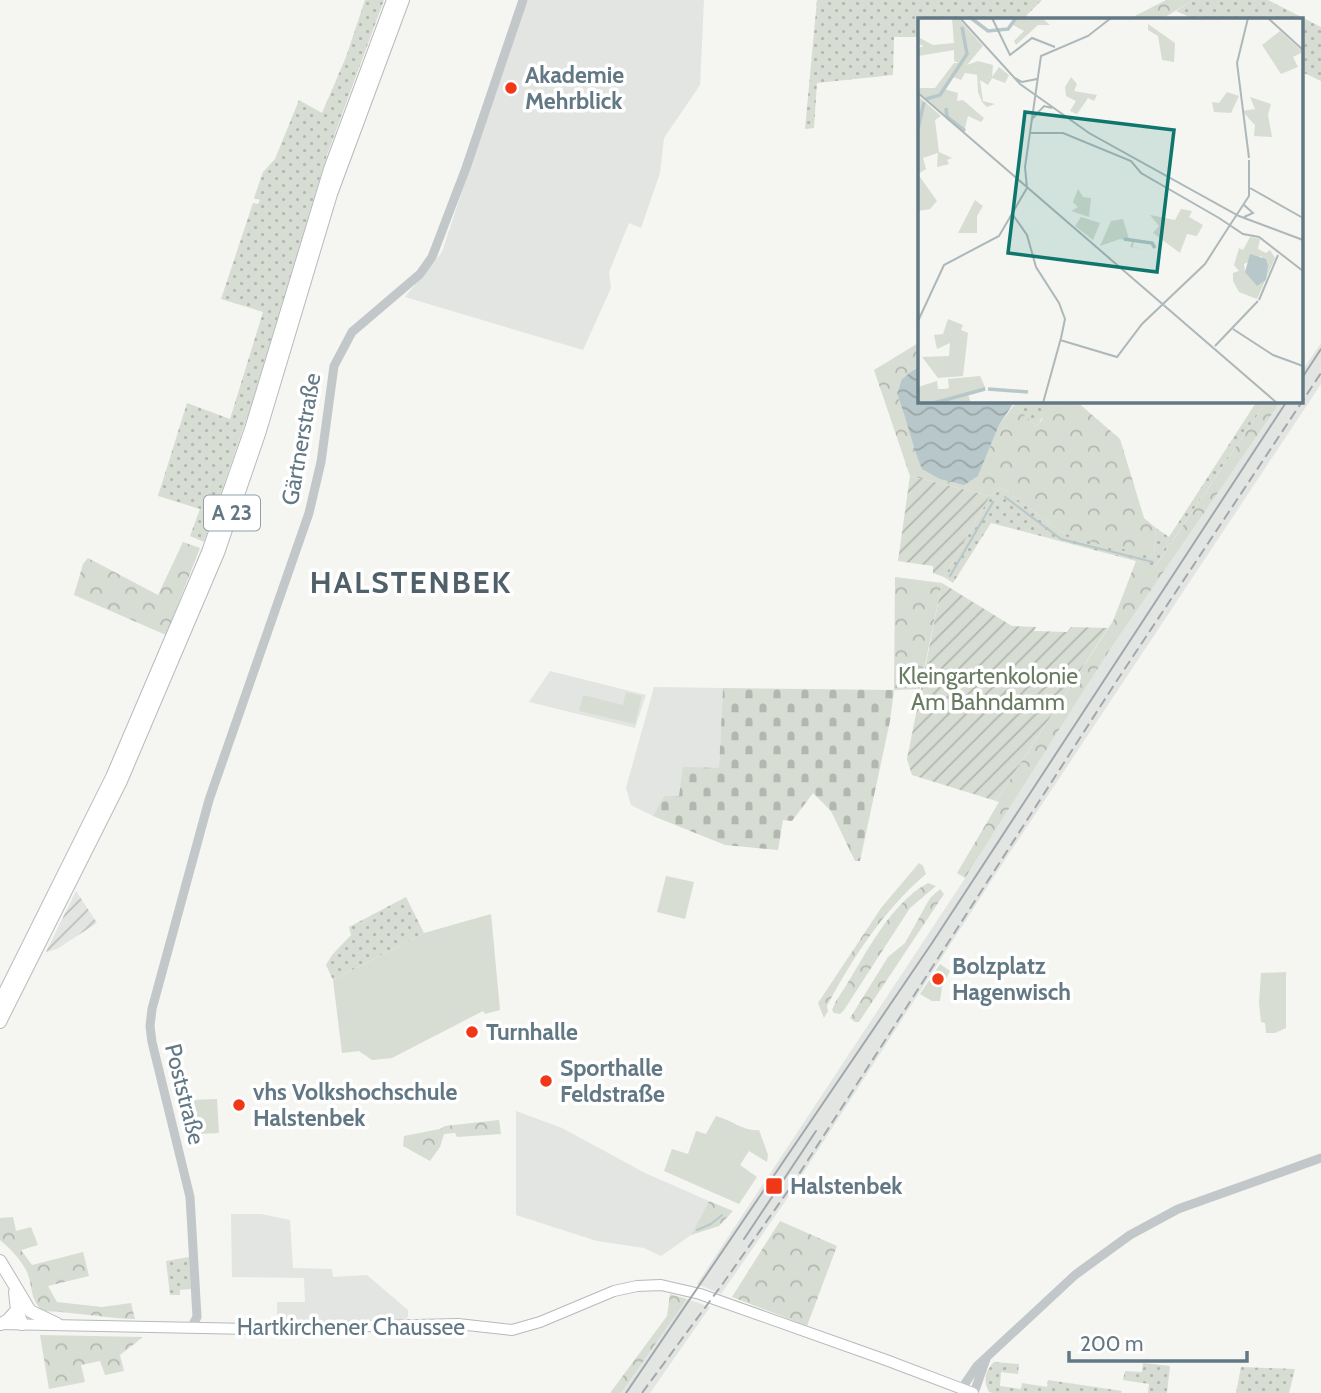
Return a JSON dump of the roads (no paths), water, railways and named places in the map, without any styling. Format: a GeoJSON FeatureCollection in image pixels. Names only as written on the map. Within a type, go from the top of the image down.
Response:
{"type":"FeatureCollection","features":[{"type":"Feature","properties":{"kind":"highway","name":"A 23"},"geometry":{"type":"LineString","coordinates":[[0,1002],[112,777],[208,552],[251,429],[317,207],[393,0]]}},
{"type":"Feature","properties":{"kind":"highway","name":"A 23"},"geometry":{"type":"LineString","coordinates":[[0,1022],[121,781],[218,553],[259,434],[331,194],[403,0]]}},
{"type":"Feature","properties":{"kind":"highway"},"geometry":{"type":"LineString","coordinates":[[0,1261],[13,1282],[21,1308],[22,1324]]}},
{"type":"Feature","properties":{"kind":"highway"},"geometry":{"type":"LineString","coordinates":[[0,1324],[21,1308]]}},
{"type":"Feature","properties":{"kind":"highway"},"geometry":{"type":"LineString","coordinates":[[21,1308],[57,1324]]}},
{"type":"Feature","properties":{"kind":"main road","name":"Hartkirchener Chaussee"},"geometry":{"type":"LineString","coordinates":[[0,1324],[330,1328],[430,1324],[512,1330],[540,1322],[626,1288],[661,1285],[692,1292],[970,1391]]}},
{"type":"Feature","properties":{"kind":"street","name":"Gärtnerstraße"},"geometry":{"type":"LineString","coordinates":[[154,1001],[210,799],[309,513],[321,462],[334,366],[352,332],[420,274],[432,257],[466,168],[523,0]]}},
{"type":"Feature","properties":{"kind":"street","name":"Poststraße"},"geometry":{"type":"LineString","coordinates":[[154,1001],[150,1022],[152,1042],[190,1197],[197,1314],[191,1328]]}},
{"type":"Feature","properties":{"kind":"street"},"geometry":{"type":"LineString","coordinates":[[970,1391],[969,1375],[1075,1275],[1114,1245],[1178,1209],[1321,1158]]}},
{"type":"Feature","properties":{"kind":"water"},"geometry":{"type":"Polygon","coordinates":[[[918,367],[918,402],[1014,402],[999,425],[978,476],[964,485],[940,479],[922,469],[897,394],[902,379],[918,367]]]}},
{"type":"Feature","properties":{"kind":"waterway"},"geometry":{"type":"LineString","coordinates":[[1005,497],[1061,539],[1153,562]]}},
{"type":"Feature","properties":{"kind":"waterway"},"geometry":{"type":"LineString","coordinates":[[950,576],[993,502]]}},
{"type":"Feature","properties":{"kind":"waterway"},"geometry":{"type":"LineString","coordinates":[[697,1230],[722,1215]]}},
{"type":"Feature","properties":{"kind":"tram line"},"geometry":{"type":"LineString","coordinates":[[1304,375],[1321,349]]}},
{"type":"Feature","properties":{"kind":"tram line"},"geometry":{"type":"LineString","coordinates":[[626,1393],[932,943],[1286,402]]}},
{"type":"Feature","properties":{"kind":"tram line"},"geometry":{"type":"LineString","coordinates":[[744,1239],[816,1131]]}},
{"type":"Feature","properties":{"kind":"railway"},"geometry":{"type":"LineString","coordinates":[[1304,399],[1321,373]]}},
{"type":"Feature","properties":{"kind":"railway"},"geometry":{"type":"LineString","coordinates":[[642,1393],[790,1188],[1116,682],[1302,402]]}},
{"type":"Feature","properties":{"kind":"place","name":"Akademie Mehrblick"},"geometry":{"type":"Point","coordinates":[511,88]}},
{"type":"Feature","properties":{"kind":"place","name":"Bolzplatz Hagenwisch"},"geometry":{"type":"Point","coordinates":[938,979]}},
{"type":"Feature","properties":{"kind":"place","name":"Turnhalle"},"geometry":{"type":"Point","coordinates":[472,1032]}},
{"type":"Feature","properties":{"kind":"place","name":"Sporthalle Feldstraße"},"geometry":{"type":"Point","coordinates":[546,1081]}},
{"type":"Feature","properties":{"kind":"place","name":"vhs Volkshochschule Halstenbek"},"geometry":{"type":"Point","coordinates":[239,1105]}},
{"type":"Feature","properties":{"kind":"place","name":"Halstenbek"},"geometry":{"type":"Point","coordinates":[774,1186]}},
{"type":"Feature","properties":{"kind":"district","name":"HALSTENBEK"},"geometry":{"type":"Point","coordinates":[411,583]}},
{"type":"Feature","properties":{"kind":"park label","name":"Kleingartenkolonie Am Bahndamm"},"geometry":{"type":"Point","coordinates":[988,689]}}]}
